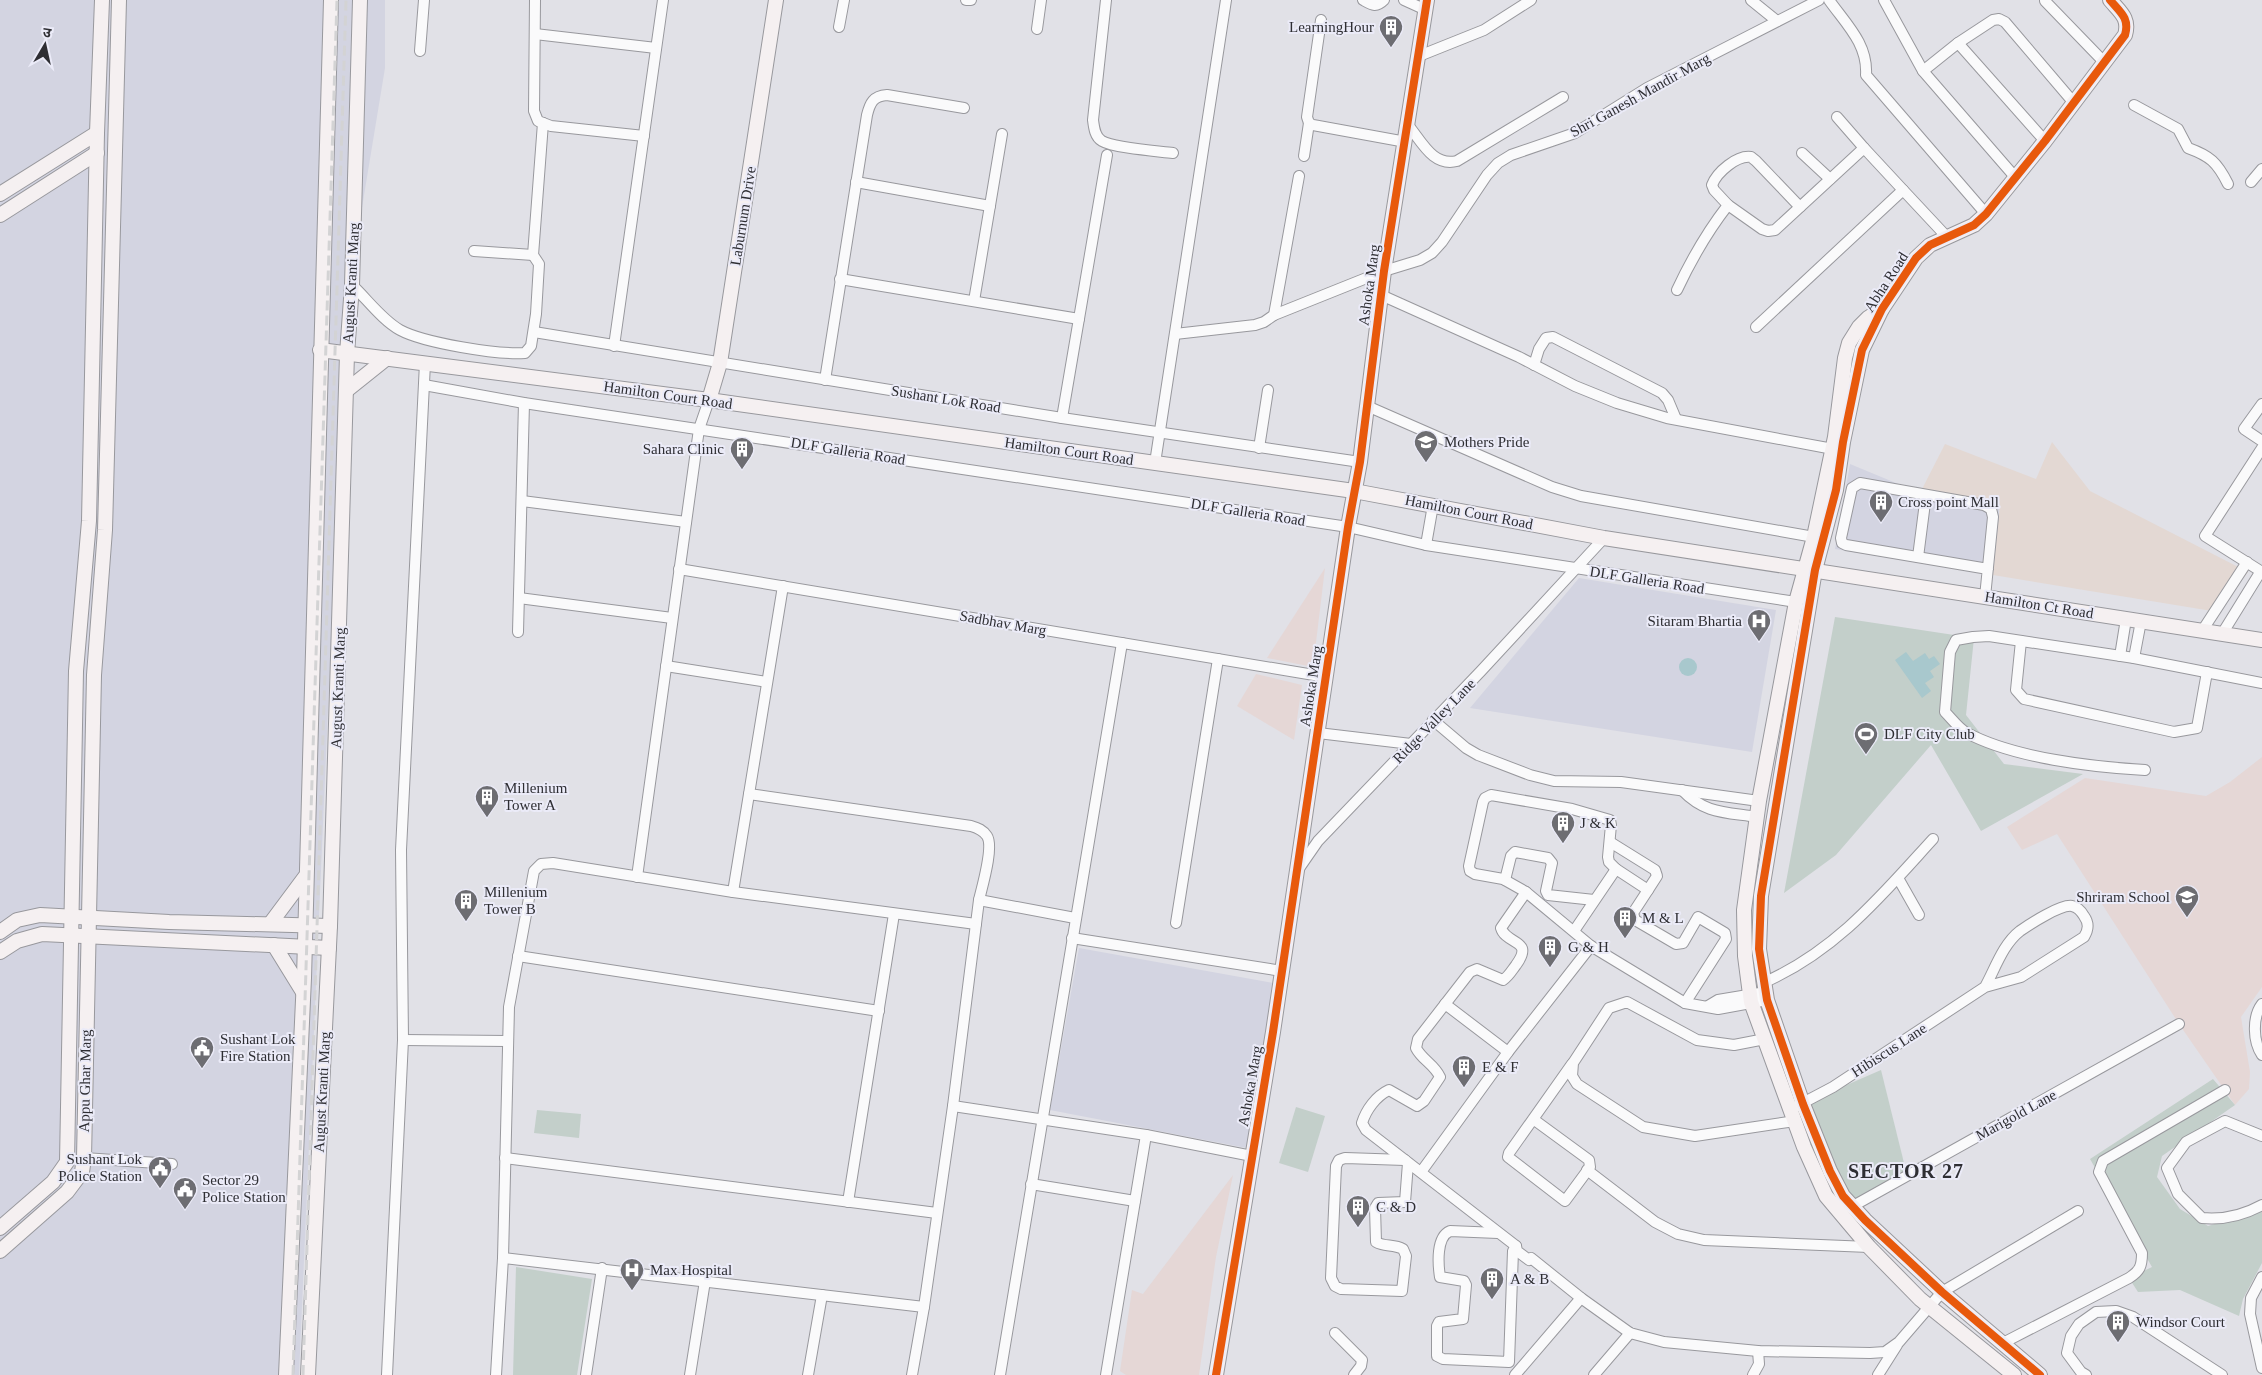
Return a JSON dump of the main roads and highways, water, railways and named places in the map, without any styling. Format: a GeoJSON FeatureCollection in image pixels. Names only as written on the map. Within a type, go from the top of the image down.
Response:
{"type":"FeatureCollection","features":[{"type":"Feature","properties":{"kind":"water"},"geometry":{"type":"Polygon","coordinates":[[[1906,652],[1913,661],[1925,653],[1929,659],[1934,656],[1940,664],[1930,671],[1934,677],[1925,683],[1931,691],[1922,698],[1895,660],[1906,652]]]}},
{"type":"Feature","properties":{"kind":"water"},"geometry":{"type":"Polygon","coordinates":[[[1688,658],[1694,661],[1697,667],[1694,673],[1688,676],[1682,673],[1679,667],[1682,661],[1688,658]]]}},
{"type":"Feature","properties":{"kind":"railway"},"geometry":{"type":"LineString","coordinates":[[293,1375],[337,0]]}},
{"type":"Feature","properties":{"kind":"railway"},"geometry":{"type":"LineString","coordinates":[[303,1375],[346,0]]}},
{"type":"Feature","properties":{"kind":"place","name":"LearningHour"},"geometry":{"type":"Point","coordinates":[1391,48]}},
{"type":"Feature","properties":{"kind":"place","name":"Mothers Pride"},"geometry":{"type":"Point","coordinates":[1426,463]}},
{"type":"Feature","properties":{"kind":"place","name":"Sahara Clinic"},"geometry":{"type":"Point","coordinates":[742,470]}},
{"type":"Feature","properties":{"kind":"place","name":"Cross point Mall"},"geometry":{"type":"Point","coordinates":[1881,523]}},
{"type":"Feature","properties":{"kind":"place","name":"Sitaram Bhartia"},"geometry":{"type":"Point","coordinates":[1759,642]}},
{"type":"Feature","properties":{"kind":"place","name":"DLF City Club"},"geometry":{"type":"Point","coordinates":[1866,755]}},
{"type":"Feature","properties":{"kind":"place","name":"Millenium Tower A"},"geometry":{"type":"Point","coordinates":[487,818]}},
{"type":"Feature","properties":{"kind":"place","name":"J & K"},"geometry":{"type":"Point","coordinates":[1563,844]}},
{"type":"Feature","properties":{"kind":"place","name":"Shriram School"},"geometry":{"type":"Point","coordinates":[2187,918]}},
{"type":"Feature","properties":{"kind":"place","name":"Millenium Tower B"},"geometry":{"type":"Point","coordinates":[466,922]}},
{"type":"Feature","properties":{"kind":"place","name":"M & L"},"geometry":{"type":"Point","coordinates":[1625,939]}},
{"type":"Feature","properties":{"kind":"place","name":"G & H"},"geometry":{"type":"Point","coordinates":[1550,968]}},
{"type":"Feature","properties":{"kind":"place","name":"Sushant Lok Fire Station"},"geometry":{"type":"Point","coordinates":[202,1069]}},
{"type":"Feature","properties":{"kind":"place","name":"E & F"},"geometry":{"type":"Point","coordinates":[1464,1088]}},
{"type":"Feature","properties":{"kind":"place","name":"Sushant Lok Police Station"},"geometry":{"type":"Point","coordinates":[160,1189]}},
{"type":"Feature","properties":{"kind":"place","name":"Sector 29 Police Station"},"geometry":{"type":"Point","coordinates":[185,1210]}},
{"type":"Feature","properties":{"kind":"place","name":"C & D"},"geometry":{"type":"Point","coordinates":[1358,1228]}},
{"type":"Feature","properties":{"kind":"place","name":"Max Hospital"},"geometry":{"type":"Point","coordinates":[632,1291]}},
{"type":"Feature","properties":{"kind":"place","name":"A & B"},"geometry":{"type":"Point","coordinates":[1492,1300]}},
{"type":"Feature","properties":{"kind":"place","name":"Windsor Court"},"geometry":{"type":"Point","coordinates":[2118,1343]}},
{"type":"Feature","properties":{"kind":"district","name":"SECTOR 27"},"geometry":{"type":"Point","coordinates":[1906,1171]}}]}
